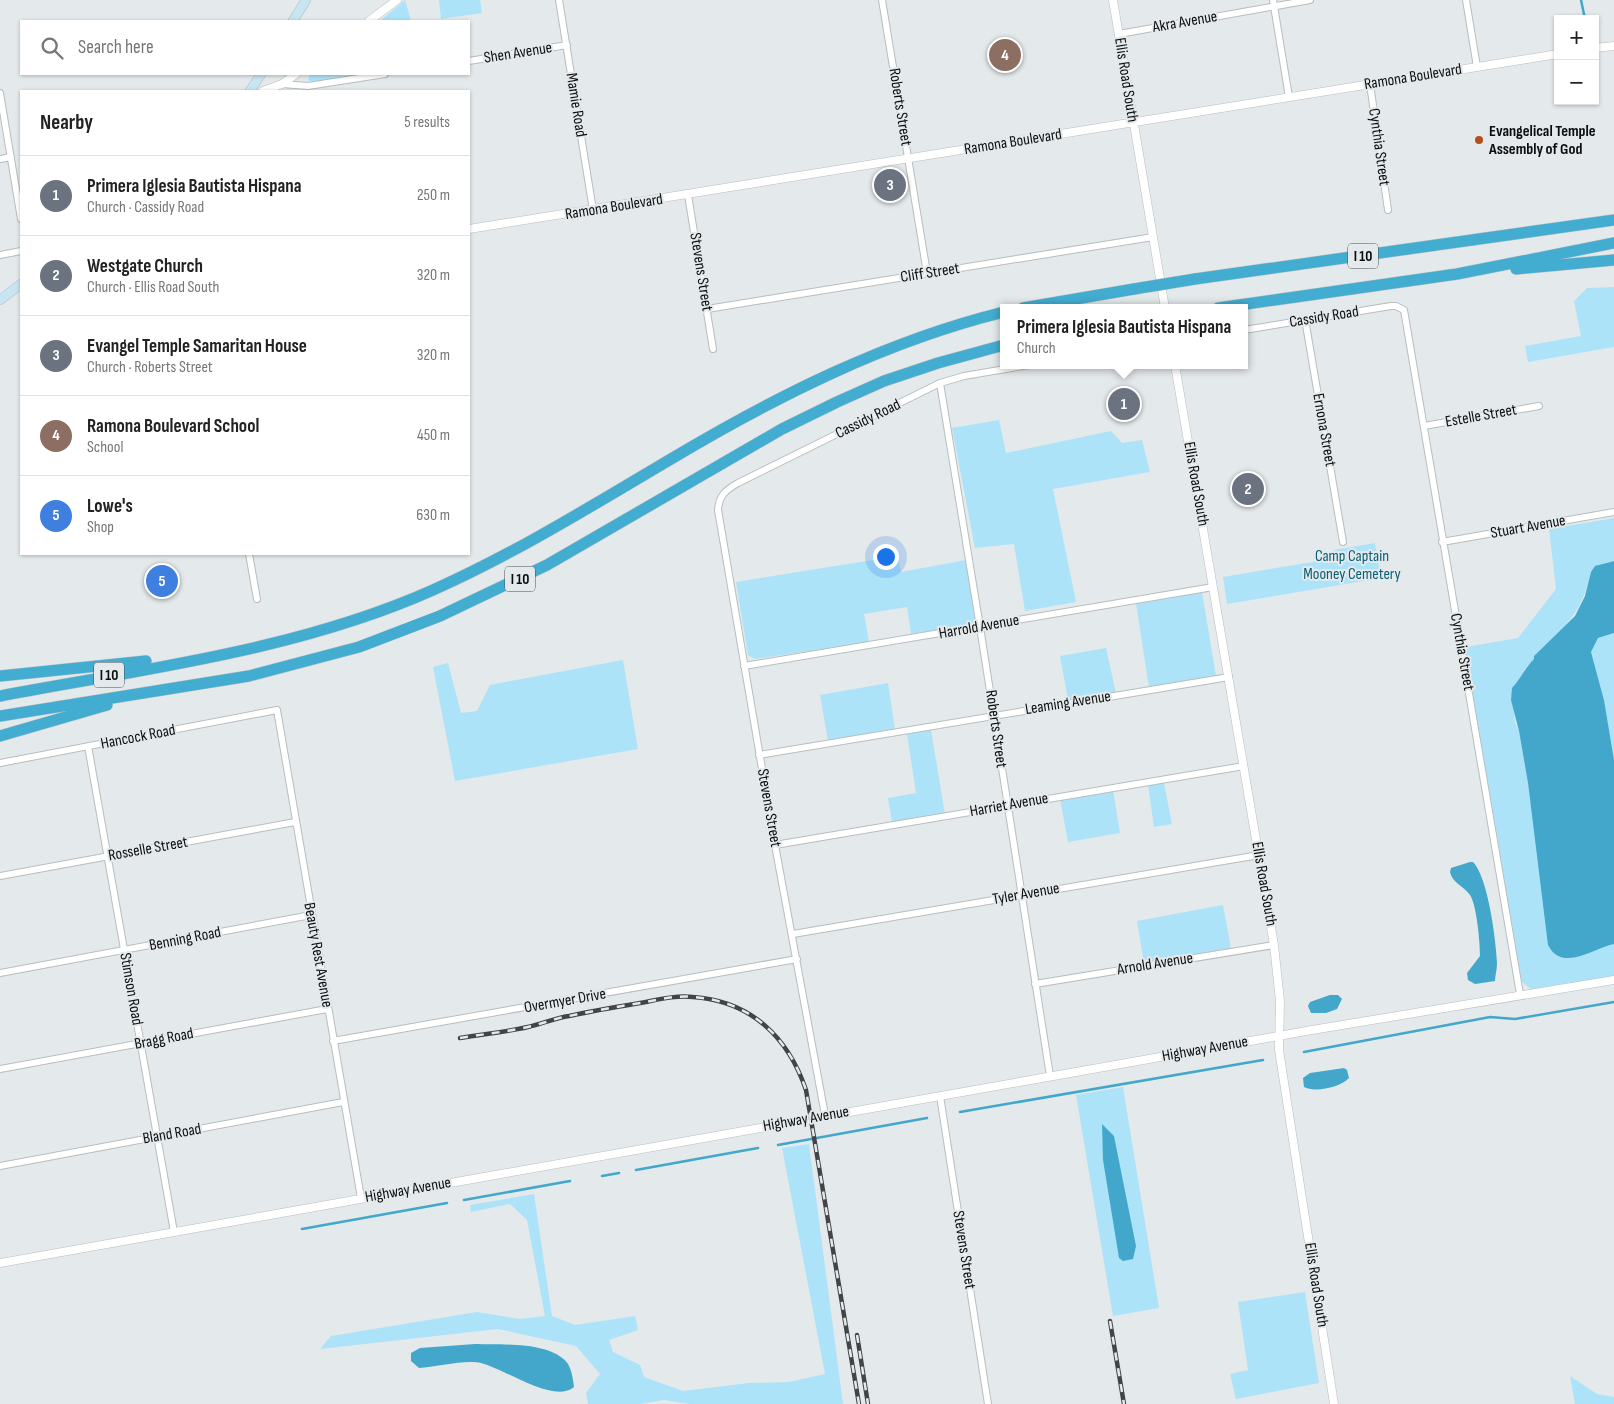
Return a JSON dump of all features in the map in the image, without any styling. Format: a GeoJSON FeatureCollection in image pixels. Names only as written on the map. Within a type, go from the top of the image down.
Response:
{"type":"FeatureCollection","features":[{"type":"Feature","properties":{"kind":"highway","name":"I 10"},"geometry":{"type":"LineString","coordinates":[[1046,304],[1195,279],[1614,220]]}},
{"type":"Feature","properties":{"kind":"highway","name":"I 10"},"geometry":{"type":"LineString","coordinates":[[1246,304],[1456,274],[1614,242]]}},
{"type":"Feature","properties":{"kind":"highway"},"geometry":{"type":"LineString","coordinates":[[1456,274],[1614,260]]}},
{"type":"Feature","properties":{"kind":"highway","name":"I 10"},"geometry":{"type":"LineString","coordinates":[[0,696],[218,654],[329,628],[431,591],[524,544],[725,428],[822,378],[919,337],[1000,313]]}},
{"type":"Feature","properties":{"kind":"highway","name":"I 10"},"geometry":{"type":"LineString","coordinates":[[0,716],[249,676],[359,647],[440,616],[547,565],[782,430],[837,402],[884,381],[938,362],[1000,346]]}},
{"type":"Feature","properties":{"kind":"highway"},"geometry":{"type":"LineString","coordinates":[[0,676],[218,654]]}},
{"type":"Feature","properties":{"kind":"highway"},"geometry":{"type":"LineString","coordinates":[[0,736],[154,692]]}},
{"type":"Feature","properties":{"kind":"main road"},"geometry":{"type":"LineString","coordinates":[[294,20],[306,0]]}},
{"type":"Feature","properties":{"kind":"main road"},"geometry":{"type":"LineString","coordinates":[[253,90],[260,75]]}},
{"type":"Feature","properties":{"kind":"main road"},"geometry":{"type":"LineString","coordinates":[[0,300],[20,285]]}},
{"type":"Feature","properties":{"kind":"street"},"geometry":{"type":"LineString","coordinates":[[370,20],[397,0]]}},
{"type":"Feature","properties":{"kind":"street","name":"Mamie Road"},"geometry":{"type":"LineString","coordinates":[[559,0],[593,210]]}},
{"type":"Feature","properties":{"kind":"street","name":"Roberts Street"},"geometry":{"type":"LineString","coordinates":[[882,0],[927,273]]}},
{"type":"Feature","properties":{"kind":"street","name":"Ellis Road South"},"geometry":{"type":"LineString","coordinates":[[1113,0],[1164,304]]}},
{"type":"Feature","properties":{"kind":"street","name":"Akra Avenue"},"geometry":{"type":"LineString","coordinates":[[1119,34],[1273,3],[1310,0]]}},
{"type":"Feature","properties":{"kind":"street"},"geometry":{"type":"LineString","coordinates":[[1466,0],[1476,68]]}},
{"type":"Feature","properties":{"kind":"street"},"geometry":{"type":"LineString","coordinates":[[1273,3],[1289,97]]}},
{"type":"Feature","properties":{"kind":"street","name":"Shen Avenue"},"geometry":{"type":"LineString","coordinates":[[470,61],[567,45]]}},
{"type":"Feature","properties":{"kind":"street"},"geometry":{"type":"LineString","coordinates":[[1599,48],[1614,46]]}},
{"type":"Feature","properties":{"kind":"street","name":"Ramona Boulevard"},"geometry":{"type":"LineString","coordinates":[[470,229],[1554,55]]}},
{"type":"Feature","properties":{"kind":"street"},"geometry":{"type":"LineString","coordinates":[[266,90],[282,84],[295,75]]}},
{"type":"Feature","properties":{"kind":"street"},"geometry":{"type":"LineString","coordinates":[[282,84],[308,86],[379,75]]}},
{"type":"Feature","properties":{"kind":"street","name":"Cynthia Street"},"geometry":{"type":"LineString","coordinates":[[1370,84],[1388,210]]}},
{"type":"Feature","properties":{"kind":"street"},"geometry":{"type":"LineString","coordinates":[[0,93],[20,212]]}},
{"type":"Feature","properties":{"kind":"street"},"geometry":{"type":"LineString","coordinates":[[0,159],[12,157]]}},
{"type":"Feature","properties":{"kind":"street","name":"Stevens Street"},"geometry":{"type":"LineString","coordinates":[[688,195],[713,349]]}},
{"type":"Feature","properties":{"kind":"street","name":"Cliff Street"},"geometry":{"type":"LineString","coordinates":[[707,309],[1153,237]]}},
{"type":"Feature","properties":{"kind":"street"},"geometry":{"type":"LineString","coordinates":[[0,255],[20,251]]}},
{"type":"Feature","properties":{"kind":"street","name":"Cassidy Road"},"geometry":{"type":"LineString","coordinates":[[1248,329],[1391,306],[1404,310]]}},
{"type":"Feature","properties":{"kind":"street","name":"Cynthia Street"},"geometry":{"type":"LineString","coordinates":[[1404,310],[1520,994]]}},
{"type":"Feature","properties":{"kind":"street","name":"Ernona Street"},"geometry":{"type":"LineString","coordinates":[[1305,319],[1343,542]]}},
{"type":"Feature","properties":{"kind":"street","name":"Cassidy Road"},"geometry":{"type":"LineString","coordinates":[[719,500],[725,490],[738,483],[940,383],[964,376],[1005,369]]}},
{"type":"Feature","properties":{"kind":"street","name":"Ellis Road South"},"geometry":{"type":"LineString","coordinates":[[1176,369],[1274,944],[1280,1001],[1279,1036],[1281,1058],[1334,1404]]}},
{"type":"Feature","properties":{"kind":"street","name":"Roberts Street"},"geometry":{"type":"LineString","coordinates":[[940,383],[945,402],[1050,1076]]}},
{"type":"Feature","properties":{"kind":"street","name":"Estelle Street"},"geometry":{"type":"LineString","coordinates":[[1424,426],[1539,406]]}},
{"type":"Feature","properties":{"kind":"street","name":"Stevens Street"},"geometry":{"type":"LineString","coordinates":[[719,500],[718,510],[759,755],[825,1116]]}},
{"type":"Feature","properties":{"kind":"street","name":"Stuart Avenue"},"geometry":{"type":"LineString","coordinates":[[1442,542],[1614,512]]}},
{"type":"Feature","properties":{"kind":"street"},"geometry":{"type":"LineString","coordinates":[[249,555],[257,600]]}},
{"type":"Feature","properties":{"kind":"street","name":"Harrold Avenue"},"geometry":{"type":"LineString","coordinates":[[744,666],[1213,587]]}},
{"type":"Feature","properties":{"kind":"street","name":"Leaming Avenue"},"geometry":{"type":"LineString","coordinates":[[759,755],[1229,677]]}},
{"type":"Feature","properties":{"kind":"street","name":"Hancock Road"},"geometry":{"type":"LineString","coordinates":[[0,763],[277,710]]}},
{"type":"Feature","properties":{"kind":"street","name":"Beauty Rest Avenue"},"geometry":{"type":"LineString","coordinates":[[277,710],[361,1198]]}},
{"type":"Feature","properties":{"kind":"street","name":"Stimson Road"},"geometry":{"type":"LineString","coordinates":[[88,746],[174,1232]]}},
{"type":"Feature","properties":{"kind":"street","name":"Harriet Avenue"},"geometry":{"type":"LineString","coordinates":[[775,845],[1244,766]]}},
{"type":"Feature","properties":{"kind":"street","name":"Rosselle Street"},"geometry":{"type":"LineString","coordinates":[[0,876],[296,822]]}},
{"type":"Feature","properties":{"kind":"street","name":"Tyler Avenue"},"geometry":{"type":"LineString","coordinates":[[792,934],[1259,855]]}},
{"type":"Feature","properties":{"kind":"street","name":"Benning Road"},"geometry":{"type":"LineString","coordinates":[[0,973],[311,915]]}},
{"type":"Feature","properties":{"kind":"street","name":"Arnold Avenue"},"geometry":{"type":"LineString","coordinates":[[1035,984],[1274,944]]}},
{"type":"Feature","properties":{"kind":"street","name":"Overmyer Drive"},"geometry":{"type":"LineString","coordinates":[[333,1041],[797,959]]}},
{"type":"Feature","properties":{"kind":"street","name":"Highway Avenue"},"geometry":{"type":"LineString","coordinates":[[0,1264],[1050,1076],[1520,994],[1614,980]]}},
{"type":"Feature","properties":{"kind":"street","name":"Bragg Road"},"geometry":{"type":"LineString","coordinates":[[0,1069],[327,1009]]}},
{"type":"Feature","properties":{"kind":"street","name":"Stevens Street"},"geometry":{"type":"LineString","coordinates":[[940,1096],[988,1404]]}},
{"type":"Feature","properties":{"kind":"street","name":"Bland Road"},"geometry":{"type":"LineString","coordinates":[[0,1166],[343,1102]]}},
{"type":"Feature","properties":{"kind":"green space"},"geometry":{"type":"Polygon","coordinates":[[[405,0],[411,20],[381,20],[405,0]]]}},
{"type":"Feature","properties":{"kind":"green space"},"geometry":{"type":"Polygon","coordinates":[[[439,0],[480,0],[482,13],[441,19],[439,0]]]}},
{"type":"Feature","properties":{"kind":"green space"},"geometry":{"type":"Polygon","coordinates":[[[310,75],[356,75],[312,82],[308,80],[310,75]]]}},
{"type":"Feature","properties":{"kind":"green space"},"geometry":{"type":"Polygon","coordinates":[[[1614,287],[1614,347],[1528,362],[1525,346],[1581,336],[1574,301],[1587,288],[1614,287]]]}},
{"type":"Feature","properties":{"kind":"green space"},"geometry":{"type":"Polygon","coordinates":[[[999,420],[1006,453],[1111,431],[1122,443],[1142,440],[1150,472],[1053,489],[1076,602],[1025,611],[1014,544],[975,548],[952,428],[999,420]]]}},
{"type":"Feature","properties":{"kind":"green space"},"geometry":{"type":"Polygon","coordinates":[[[1614,518],[1614,561],[1604,563],[1591,572],[1577,610],[1534,656],[1534,659],[1512,688],[1515,722],[1519,731],[1536,843],[1612,944],[1614,944],[1614,976],[1531,989],[1522,982],[1465,647],[1518,638],[1556,589],[1549,529],[1614,518]]]}},
{"type":"Feature","properties":{"kind":"green space","name":"Camp Captain Mooney Cemetery"},"geometry":{"type":"Polygon","coordinates":[[[1375,543],[1381,578],[1227,604],[1223,577],[1336,558],[1334,550],[1375,543]]]}},
{"type":"Feature","properties":{"kind":"green space"},"geometry":{"type":"Polygon","coordinates":[[[898,556],[901,572],[966,560],[977,618],[971,625],[911,634],[907,607],[864,614],[869,642],[755,659],[748,655],[736,582],[898,556]]]}},
{"type":"Feature","properties":{"kind":"green space"},"geometry":{"type":"Polygon","coordinates":[[[1202,592],[1216,676],[1149,688],[1136,603],[1202,592]]]}},
{"type":"Feature","properties":{"kind":"green space"},"geometry":{"type":"Polygon","coordinates":[[[1614,633],[1614,760],[1604,700],[1591,652],[1598,638],[1614,633]]]}},
{"type":"Feature","properties":{"kind":"green space"},"geometry":{"type":"Polygon","coordinates":[[[1106,648],[1116,693],[1068,700],[1060,656],[1106,648]]]}},
{"type":"Feature","properties":{"kind":"green space"},"geometry":{"type":"Polygon","coordinates":[[[623,660],[638,749],[455,781],[433,667],[448,663],[461,713],[477,711],[490,685],[623,660]]]}},
{"type":"Feature","properties":{"kind":"green space"},"geometry":{"type":"Polygon","coordinates":[[[888,683],[895,730],[828,741],[820,695],[888,683]]]}},
{"type":"Feature","properties":{"kind":"green space"},"geometry":{"type":"Polygon","coordinates":[[[931,730],[945,814],[892,822],[888,798],[916,793],[907,734],[931,730]]]}},
{"type":"Feature","properties":{"kind":"green space"},"geometry":{"type":"Polygon","coordinates":[[[1164,783],[1172,824],[1154,827],[1148,785],[1164,783]]]}},
{"type":"Feature","properties":{"kind":"green space"},"geometry":{"type":"Polygon","coordinates":[[[1113,790],[1120,833],[1068,842],[1060,799],[1113,790]]]}},
{"type":"Feature","properties":{"kind":"green space"},"geometry":{"type":"Polygon","coordinates":[[[1223,905],[1231,948],[1144,963],[1137,921],[1223,905]]]}},
{"type":"Feature","properties":{"kind":"green space"},"geometry":{"type":"Polygon","coordinates":[[[1123,1087],[1159,1308],[1113,1316],[1076,1095],[1123,1087]]]}},
{"type":"Feature","properties":{"kind":"green space"},"geometry":{"type":"Polygon","coordinates":[[[809,1144],[843,1404],[690,1404],[664,1400],[640,1404],[588,1404],[586,1393],[600,1374],[576,1346],[498,1329],[320,1349],[331,1336],[477,1312],[520,1319],[545,1316],[527,1220],[510,1204],[471,1212],[470,1205],[534,1194],[552,1316],[575,1325],[635,1316],[638,1330],[609,1340],[613,1352],[640,1365],[644,1377],[683,1391],[749,1383],[789,1382],[825,1374],[782,1148],[809,1144]]]}},
{"type":"Feature","properties":{"kind":"green space"},"geometry":{"type":"Polygon","coordinates":[[[1305,1292],[1319,1383],[1236,1399],[1230,1374],[1248,1370],[1238,1302],[1305,1292]]]}},
{"type":"Feature","properties":{"kind":"green space"},"geometry":{"type":"Polygon","coordinates":[[[1570,1376],[1597,1394],[1614,1397],[1614,1404],[1575,1404],[1570,1376]]]}},
{"type":"Feature","properties":{"kind":"shaded area"},"geometry":{"type":"Polygon","coordinates":[[[1614,561],[1614,633],[1598,638],[1591,652],[1604,700],[1614,760],[1614,944],[1579,956],[1561,957],[1554,953],[1548,945],[1528,783],[1519,731],[1511,700],[1512,688],[1534,659],[1534,656],[1575,616],[1585,596],[1591,572],[1595,566],[1614,561]]]}},
{"type":"Feature","properties":{"kind":"shaded area"},"geometry":{"type":"Polygon","coordinates":[[[1473,862],[1478,870],[1487,894],[1497,963],[1495,981],[1475,984],[1468,980],[1467,973],[1480,956],[1475,907],[1468,892],[1453,879],[1450,872],[1451,868],[1473,862]]]}},
{"type":"Feature","properties":{"kind":"shaded area"},"geometry":{"type":"Polygon","coordinates":[[[1330,995],[1338,995],[1342,999],[1337,1009],[1326,1013],[1311,1013],[1308,1006],[1310,1002],[1330,995]]]}},
{"type":"Feature","properties":{"kind":"shaded area"},"geometry":{"type":"Polygon","coordinates":[[[1344,1068],[1347,1070],[1349,1078],[1340,1084],[1321,1089],[1304,1087],[1303,1078],[1310,1073],[1344,1068]]]}},
{"type":"Feature","properties":{"kind":"shaded area"},"geometry":{"type":"Polygon","coordinates":[[[1102,1124],[1114,1136],[1136,1246],[1133,1259],[1123,1261],[1119,1258],[1103,1160],[1102,1124]]]}},
{"type":"Feature","properties":{"kind":"shaded area"},"geometry":{"type":"Polygon","coordinates":[[[475,1344],[525,1346],[550,1351],[568,1364],[574,1387],[565,1391],[543,1389],[492,1367],[475,1362],[419,1368],[411,1361],[411,1353],[420,1348],[475,1344]]]}},
{"type":"Feature","properties":{"kind":"waterway"},"geometry":{"type":"LineString","coordinates":[[1581,0],[1584,15]]}},
{"type":"Feature","properties":{"kind":"waterway"},"geometry":{"type":"LineString","coordinates":[[1304,1052],[1490,1017],[1515,1019],[1614,1002]]}},
{"type":"Feature","properties":{"kind":"waterway"},"geometry":{"type":"LineString","coordinates":[[960,1112],[1263,1060]]}},
{"type":"Feature","properties":{"kind":"waterway"},"geometry":{"type":"LineString","coordinates":[[778,1145],[927,1118]]}},
{"type":"Feature","properties":{"kind":"waterway"},"geometry":{"type":"LineString","coordinates":[[636,1170],[758,1148]]}},
{"type":"Feature","properties":{"kind":"waterway"},"geometry":{"type":"LineString","coordinates":[[602,1176],[619,1173]]}},
{"type":"Feature","properties":{"kind":"waterway"},"geometry":{"type":"LineString","coordinates":[[464,1200],[570,1181]]}},
{"type":"Feature","properties":{"kind":"waterway"},"geometry":{"type":"LineString","coordinates":[[302,1229],[447,1203]]}},
{"type":"Feature","properties":{"kind":"railway"},"geometry":{"type":"LineString","coordinates":[[460,1038],[520,1029],[564,1017],[659,999],[680,997],[714,1000],[733,1006],[749,1014],[764,1025],[778,1038],[789,1054],[806,1090],[859,1404]]}},
{"type":"Feature","properties":{"kind":"railway"},"geometry":{"type":"LineString","coordinates":[[1110,1321],[1124,1404]]}},
{"type":"Feature","properties":{"kind":"railway"},"geometry":{"type":"LineString","coordinates":[[857,1335],[868,1404]]}},
{"type":"Feature","properties":{"kind":"place","name":"Ramona Boulevard School"},"geometry":{"type":"Point","coordinates":[1005,55]}},
{"type":"Feature","properties":{"kind":"place","name":"Evangelical Temple Assembly of God"},"geometry":{"type":"Point","coordinates":[1479,140]}},
{"type":"Feature","properties":{"kind":"place","name":"Evangel Temple Samaritan House"},"geometry":{"type":"Point","coordinates":[890,185]}},
{"type":"Feature","properties":{"kind":"place","name":"Primera Iglesia Bautista Hispana"},"geometry":{"type":"Point","coordinates":[1124,404]}},
{"type":"Feature","properties":{"kind":"place","name":"Westgate Church"},"geometry":{"type":"Point","coordinates":[1248,489]}},
{"type":"Feature","properties":{"kind":"place","name":"Lowe's"},"geometry":{"type":"Point","coordinates":[162,581]}}]}
